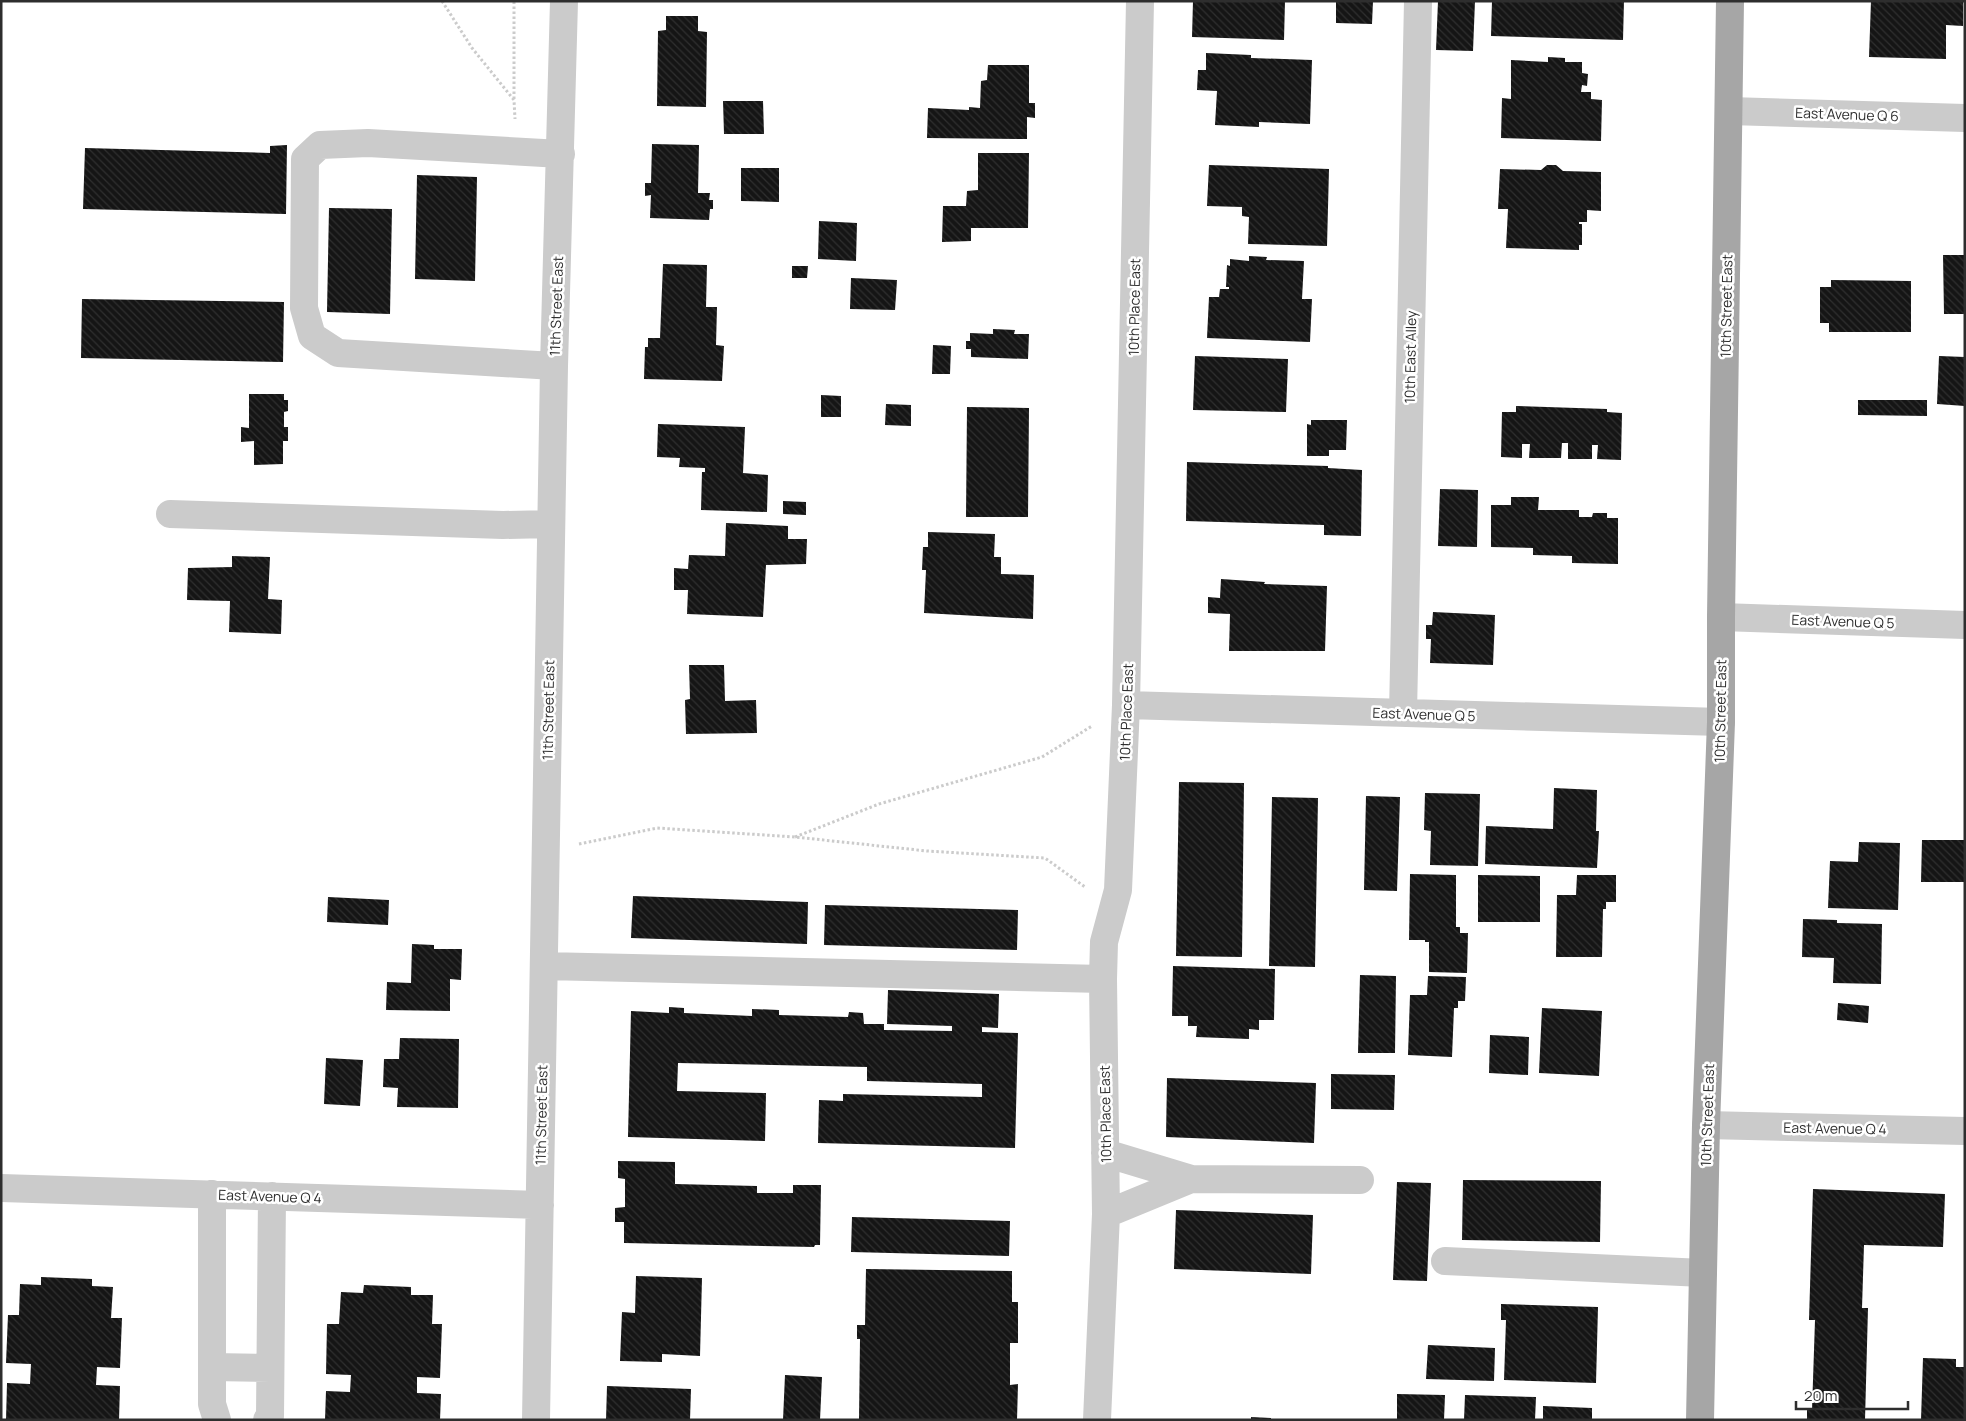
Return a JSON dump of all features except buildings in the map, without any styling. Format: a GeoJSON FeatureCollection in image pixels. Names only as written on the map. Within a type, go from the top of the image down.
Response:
{"type":"FeatureCollection","features":[{"type":"Feature","properties":{"kind":"main road","name":"10th Street East"},"geometry":{"type":"LineString","coordinates":[[1700,1420],[1706,1125],[1721,722],[1730,1]]}},
{"type":"Feature","properties":{"kind":"street","name":"11th Street East"},"geometry":{"type":"LineString","coordinates":[[536,1420],[554,366],[564,1]]}},
{"type":"Feature","properties":{"kind":"street","name":"10th Place East"},"geometry":{"type":"LineString","coordinates":[[1097,1420],[1106,1214],[1104,942],[1118,890],[1126,705],[1140,1]]}},
{"type":"Feature","properties":{"kind":"street","name":"10th East Alley"},"geometry":{"type":"LineString","coordinates":[[1402,713],[1418,1]]}},
{"type":"Feature","properties":{"kind":"street","name":"East Avenue Q 6"},"geometry":{"type":"LineString","coordinates":[[1729,111],[1965,118]]}},
{"type":"Feature","properties":{"kind":"street"},"geometry":{"type":"LineString","coordinates":[[554,366],[338,353],[312,336],[304,308],[305,159],[320,145],[368,143],[561,154]]}},
{"type":"Feature","properties":{"kind":"street"},"geometry":{"type":"LineString","coordinates":[[170,514],[503,525],[551,524]]}},
{"type":"Feature","properties":{"kind":"street","name":"East Avenue Q 5"},"geometry":{"type":"LineString","coordinates":[[1721,617],[1965,625]]}},
{"type":"Feature","properties":{"kind":"street","name":"East Avenue Q 5"},"geometry":{"type":"LineString","coordinates":[[1126,705],[1721,722]]}},
{"type":"Feature","properties":{"kind":"street"},"geometry":{"type":"LineString","coordinates":[[544,966],[1103,979]]}},
{"type":"Feature","properties":{"kind":"street","name":"East Avenue Q 4"},"geometry":{"type":"LineString","coordinates":[[1706,1125],[1965,1131]]}},
{"type":"Feature","properties":{"kind":"street"},"geometry":{"type":"LineString","coordinates":[[1105,1153],[1191,1179],[1360,1180]]}},
{"type":"Feature","properties":{"kind":"street"},"geometry":{"type":"LineString","coordinates":[[1106,1214],[1191,1179]]}},
{"type":"Feature","properties":{"kind":"street","name":"East Avenue Q 4"},"geometry":{"type":"LineString","coordinates":[[1,1188],[540,1205]]}},
{"type":"Feature","properties":{"kind":"street"},"geometry":{"type":"LineString","coordinates":[[212,1194],[212,1404],[217,1420]]}},
{"type":"Feature","properties":{"kind":"street"},"geometry":{"type":"LineString","coordinates":[[267,1420],[270,1416],[272,1196]]}},
{"type":"Feature","properties":{"kind":"street"},"geometry":{"type":"LineString","coordinates":[[1445,1261],[1703,1273]]}},
{"type":"Feature","properties":{"kind":"street"},"geometry":{"type":"LineString","coordinates":[[212,1367],[270,1368]]}},
{"type":"Feature","properties":{"kind":"path"},"geometry":{"type":"LineString","coordinates":[[442,1],[472,48],[514,100]]}},
{"type":"Feature","properties":{"kind":"path"},"geometry":{"type":"LineString","coordinates":[[514,1],[515,152]]}},
{"type":"Feature","properties":{"kind":"path"},"geometry":{"type":"LineString","coordinates":[[795,837],[879,804],[1042,757],[1126,705]]}},
{"type":"Feature","properties":{"kind":"path"},"geometry":{"type":"LineString","coordinates":[[546,851],[658,828],[795,837],[927,851],[1045,858],[1114,907]]}}]}
